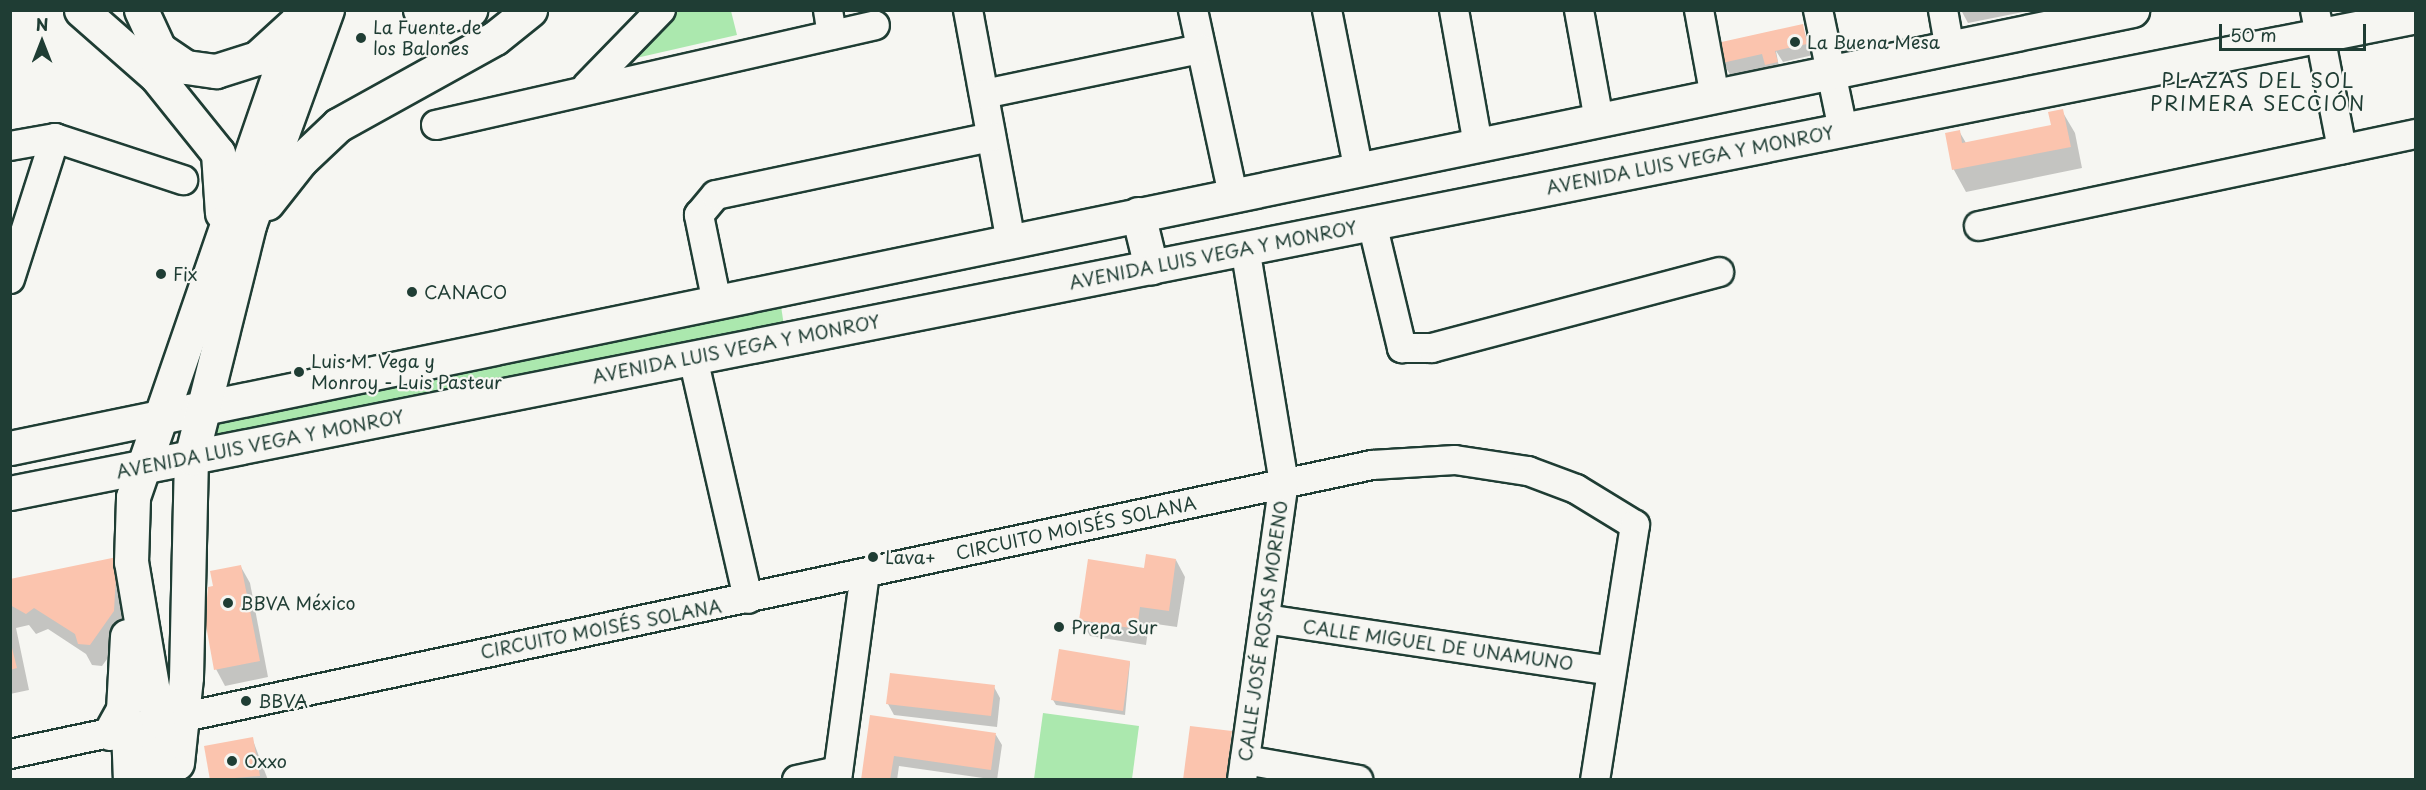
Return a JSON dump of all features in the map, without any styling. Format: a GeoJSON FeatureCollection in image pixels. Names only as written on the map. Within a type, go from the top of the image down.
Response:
{"type":"FeatureCollection","features":[{"type":"Feature","properties":{"kind":"main road"},"geometry":{"type":"LineString","coordinates":[[81,10],[156,76],[218,153],[236,228],[206,407],[191,458],[144,725],[130,780]]}},
{"type":"Feature","properties":{"kind":"main road"},"geometry":{"type":"LineString","coordinates":[[141,10],[159,49],[186,67],[216,71],[257,58],[309,13]]}},
{"type":"Feature","properties":{"kind":"main road"},"geometry":{"type":"LineString","coordinates":[[420,10],[441,16],[470,10]]}},
{"type":"Feature","properties":{"kind":"main road"},"geometry":{"type":"LineString","coordinates":[[236,228],[338,125],[495,38],[530,10]]}},
{"type":"Feature","properties":{"kind":"main road"},"geometry":{"type":"LineString","coordinates":[[10,448],[1950,48],[2067,17],[2132,10]]}},
{"type":"Feature","properties":{"kind":"main road"},"geometry":{"type":"LineString","coordinates":[[178,780],[144,725],[123,710],[138,468],[236,228],[309,13]]}},
{"type":"Feature","properties":{"kind":"main road","name":"AVENIDA LUIS VEGA Y MONROY"},"geometry":{"type":"LineString","coordinates":[[10,494],[1843,130],[2317,23],[2415,16]]}},
{"type":"Feature","properties":{"kind":"main road"},"geometry":{"type":"LineString","coordinates":[[1138,214],[1151,267]]}},
{"type":"Feature","properties":{"kind":"main road"},"geometry":{"type":"LineString","coordinates":[[789,287],[801,336]]}},
{"type":"Feature","properties":{"kind":"main road"},"geometry":{"type":"LineString","coordinates":[[131,562],[144,725],[159,780]]}},
{"type":"Feature","properties":{"kind":"street"},"geometry":{"type":"LineString","coordinates":[[584,88],[661,10]]}},
{"type":"Feature","properties":{"kind":"street"},"geometry":{"type":"LineString","coordinates":[[968,10],[1011,241]]}},
{"type":"Feature","properties":{"kind":"street"},"geometry":{"type":"LineString","coordinates":[[1193,10],[1233,195]]}},
{"type":"Feature","properties":{"kind":"street"},"geometry":{"type":"LineString","coordinates":[[1327,10],[1359,171]]}},
{"type":"Feature","properties":{"kind":"street"},"geometry":{"type":"LineString","coordinates":[[1454,10],[1478,145]]}},
{"type":"Feature","properties":{"kind":"street"},"geometry":{"type":"LineString","coordinates":[[1578,10],[1599,120]]}},
{"type":"Feature","properties":{"kind":"street"},"geometry":{"type":"LineString","coordinates":[[1699,10],[1715,97]]}},
{"type":"Feature","properties":{"kind":"street"},"geometry":{"type":"LineString","coordinates":[[1818,10],[1843,130]]}},
{"type":"Feature","properties":{"kind":"street"},"geometry":{"type":"LineString","coordinates":[[1943,10],[1950,48]]}},
{"type":"Feature","properties":{"kind":"street"},"geometry":{"type":"LineString","coordinates":[[436,125],[830,22],[875,26]]}},
{"type":"Feature","properties":{"kind":"street"},"geometry":{"type":"LineString","coordinates":[[2317,23],[2342,149]]}},
{"type":"Feature","properties":{"kind":"street"},"geometry":{"type":"LineString","coordinates":[[984,94],[1200,49]]}},
{"type":"Feature","properties":{"kind":"street"},"geometry":{"type":"LineString","coordinates":[[1979,226],[2415,134]]}},
{"type":"Feature","properties":{"kind":"street"},"geometry":{"type":"LineString","coordinates":[[717,303],[699,215],[704,203],[716,195],[991,137]]}},
{"type":"Feature","properties":{"kind":"street"},"geometry":{"type":"LineString","coordinates":[[10,146],[55,138],[183,180]]}},
{"type":"Feature","properties":{"kind":"street"},"geometry":{"type":"LineString","coordinates":[[10,279],[55,138]]}},
{"type":"Feature","properties":{"kind":"street"},"geometry":{"type":"LineString","coordinates":[[1372,223],[1402,348],[1432,348],[1719,272]]}},
{"type":"Feature","properties":{"kind":"street","name":"CALLE JOSÉ ROSAS MORENO"},"geometry":{"type":"LineString","coordinates":[[1244,770],[1284,483],[1245,248]]}},
{"type":"Feature","properties":{"kind":"street"},"geometry":{"type":"LineString","coordinates":[[693,358],[748,599]]}},
{"type":"Feature","properties":{"kind":"street","name":"CIRCUITO MOISÉS SOLANA"},"geometry":{"type":"LineString","coordinates":[[10,754],[1382,463],[1455,460],[1528,471],[1576,489],[1635,525],[1595,780]]}},
{"type":"Feature","properties":{"kind":"street"},"geometry":{"type":"LineString","coordinates":[[797,780],[838,775],[865,574]]}},
{"type":"Feature","properties":{"kind":"street","name":"CALLE MIGUEL DE UNAMUNO"},"geometry":{"type":"LineString","coordinates":[[1265,620],[1611,671]]}},
{"type":"Feature","properties":{"kind":"street"},"geometry":{"type":"LineString","coordinates":[[1244,770],[1358,780]]}},
{"type":"Feature","properties":{"kind":"green space"},"geometry":{"type":"Polygon","coordinates":[[[666,11],[731,11],[737,35],[623,61],[666,11]]]}},
{"type":"Feature","properties":{"kind":"green space"},"geometry":{"type":"Polygon","coordinates":[[[781,306],[784,326],[214,444],[212,414],[781,306]]]}},
{"type":"Feature","properties":{"kind":"green space"},"geometry":{"type":"Polygon","coordinates":[[[1043,713],[1139,726],[1132,779],[1034,779],[1043,713]]]}},
{"type":"Feature","properties":{"kind":"building"},"geometry":{"type":"Polygon","coordinates":[[[1803,24],[1807,44],[1775,51],[1778,62],[1765,65],[1762,54],[1722,63],[1717,43],[1803,24]]]}},
{"type":"Feature","properties":{"kind":"building"},"geometry":{"type":"Polygon","coordinates":[[[2063,109],[2071,147],[1952,170],[1945,133],[1960,130],[1962,143],[2051,125],[2048,112],[2063,109]]]}},
{"type":"Feature","properties":{"kind":"building"},"geometry":{"type":"Polygon","coordinates":[[[1146,554],[1176,559],[1169,611],[1140,607],[1137,629],[1079,620],[1088,559],[1144,568],[1146,554]]]}},
{"type":"Feature","properties":{"kind":"building"},"geometry":{"type":"Polygon","coordinates":[[[117,557],[114,611],[90,645],[78,644],[75,634],[34,608],[26,614],[10,605],[10,579],[117,557]]]}},
{"type":"Feature","properties":{"kind":"building","name":"BBVA México"},"geometry":{"type":"Polygon","coordinates":[[[241,565],[260,661],[214,670],[205,620],[208,587],[213,586],[210,571],[241,565]]]}},
{"type":"Feature","properties":{"kind":"building"},"geometry":{"type":"Polygon","coordinates":[[[10,640],[17,668],[10,670],[10,640]]]}},
{"type":"Feature","properties":{"kind":"building"},"geometry":{"type":"Polygon","coordinates":[[[1059,649],[1130,661],[1123,711],[1051,700],[1059,649]]]}},
{"type":"Feature","properties":{"kind":"building"},"geometry":{"type":"Polygon","coordinates":[[[890,673],[995,685],[991,716],[886,704],[890,673]]]}},
{"type":"Feature","properties":{"kind":"building"},"geometry":{"type":"Polygon","coordinates":[[[870,715],[996,733],[991,770],[894,756],[890,780],[861,780],[870,715]]]}},
{"type":"Feature","properties":{"kind":"building"},"geometry":{"type":"Polygon","coordinates":[[[1190,726],[1232,731],[1226,780],[1183,780],[1190,726]]]}},
{"type":"Feature","properties":{"kind":"building","name":"Oxxo"},"geometry":{"type":"Polygon","coordinates":[[[253,737],[260,776],[210,780],[204,746],[253,737]]]}},
{"type":"Feature","properties":{"kind":"place","name":"La Fuente de los Balones"},"geometry":{"type":"Point","coordinates":[361,38]}},
{"type":"Feature","properties":{"kind":"place","name":"La Buena Mesa"},"geometry":{"type":"Point","coordinates":[1795,42]}},
{"type":"Feature","properties":{"kind":"place","name":"Fix"},"geometry":{"type":"Point","coordinates":[161,274]}},
{"type":"Feature","properties":{"kind":"place","name":"CANACO"},"geometry":{"type":"Point","coordinates":[412,292]}},
{"type":"Feature","properties":{"kind":"place","name":"Luis M. Vega y Monroy - Luis Pasteur"},"geometry":{"type":"Point","coordinates":[299,372]}},
{"type":"Feature","properties":{"kind":"place","name":"Lava+"},"geometry":{"type":"Point","coordinates":[873,557]}},
{"type":"Feature","properties":{"kind":"place","name":"BBVA México"},"geometry":{"type":"Point","coordinates":[228,603]}},
{"type":"Feature","properties":{"kind":"place","name":"Prepa Sur"},"geometry":{"type":"Point","coordinates":[1059,627]}},
{"type":"Feature","properties":{"kind":"place","name":"BBVA"},"geometry":{"type":"Point","coordinates":[246,701]}},
{"type":"Feature","properties":{"kind":"place","name":"Oxxo"},"geometry":{"type":"Point","coordinates":[232,761]}},
{"type":"Feature","properties":{"kind":"district","name":"PLAZAS DEL SOL PRIMERA SECCIÓN"},"geometry":{"type":"Point","coordinates":[2258,92]}}]}
